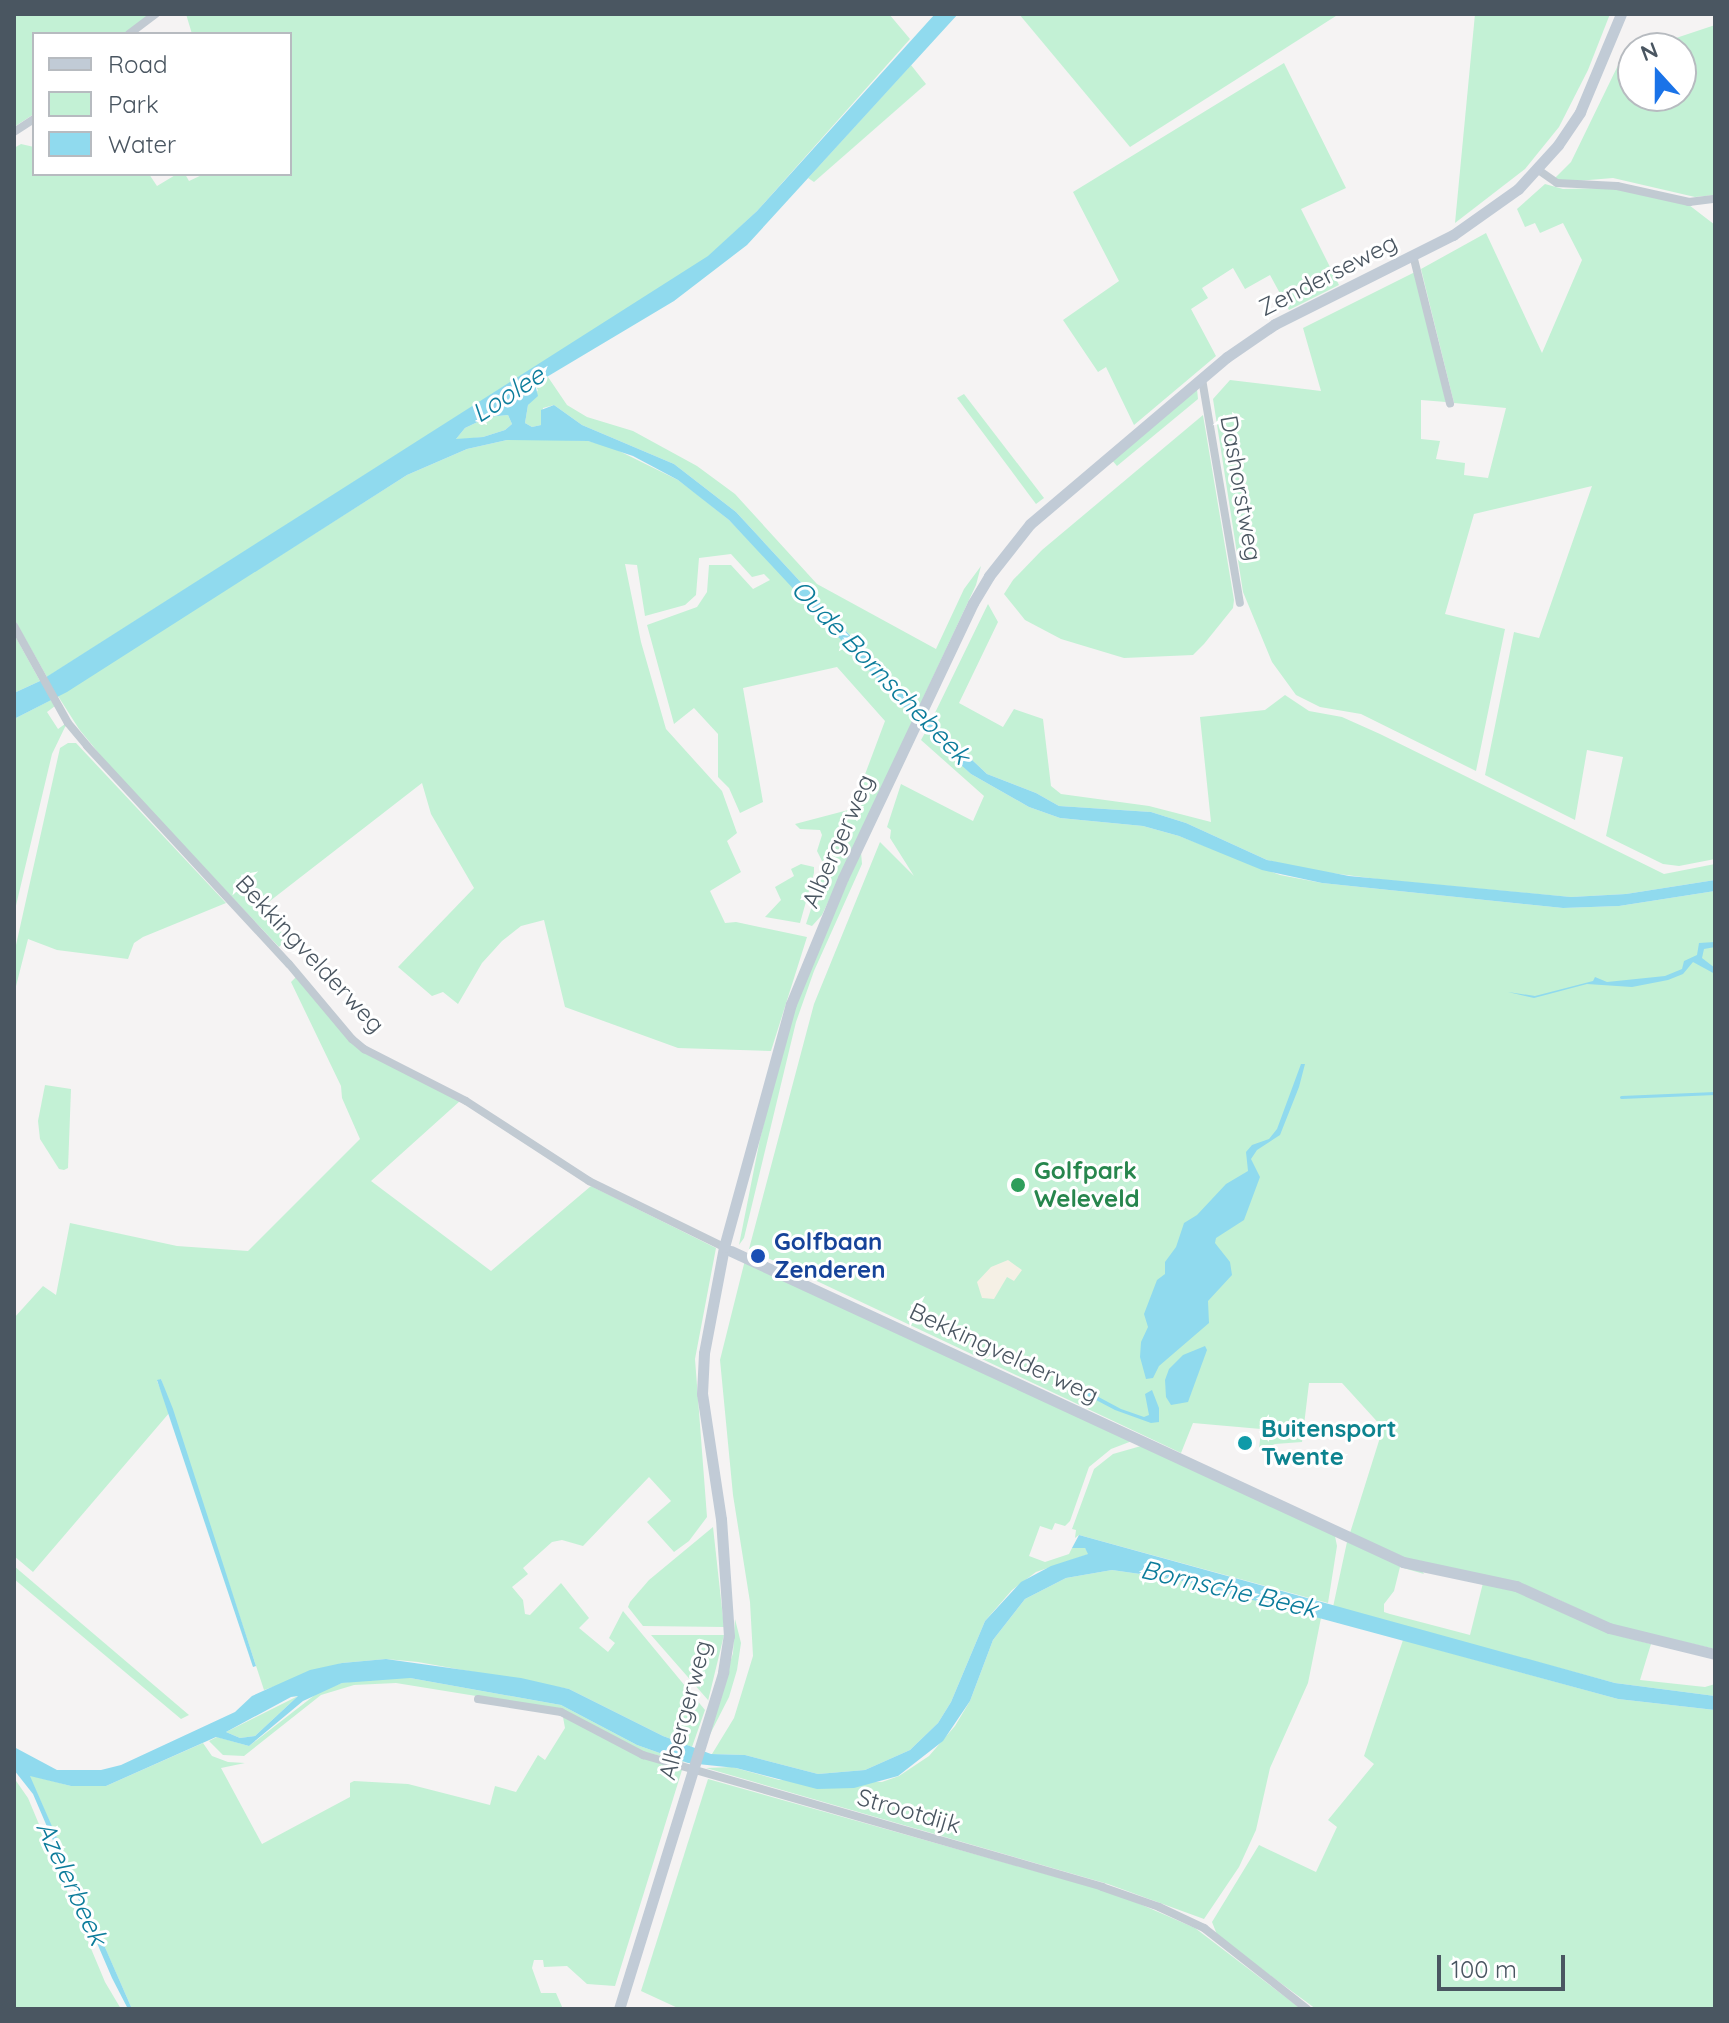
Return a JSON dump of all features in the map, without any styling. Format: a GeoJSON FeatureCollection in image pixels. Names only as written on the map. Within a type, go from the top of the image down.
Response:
{"type":"FeatureCollection","features":[{"type":"Feature","properties":{"kind":"main road","name":"Zenderseweg"},"geometry":{"type":"LineString","coordinates":[[1011,545],[1040,514],[1202,379],[1275,324],[1413,255],[1489,212],[1537,169],[1580,112],[1621,14]]}},
{"type":"Feature","properties":{"kind":"main road","name":"Albergerweg"},"geometry":{"type":"LineString","coordinates":[[619,2009],[723,1672],[730,1608],[702,1394],[704,1353],[710,1319],[791,1004],[843,878],[925,703],[973,603],[1011,545]]}},
{"type":"Feature","properties":{"kind":"main road","name":"Bekkingvelderweg"},"geometry":{"type":"LineString","coordinates":[[728,1249],[1403,1562],[1516,1586],[1609,1628],[1715,1654]]}},
{"type":"Feature","properties":{"kind":"street"},"geometry":{"type":"LineString","coordinates":[[132,32],[156,14]]}},
{"type":"Feature","properties":{"kind":"street"},"geometry":{"type":"LineString","coordinates":[[14,132],[32,120]]}},
{"type":"Feature","properties":{"kind":"street"},"geometry":{"type":"LineString","coordinates":[[1537,169],[1557,183],[1617,186],[1689,202],[1715,199]]}},
{"type":"Feature","properties":{"kind":"street"},"geometry":{"type":"LineString","coordinates":[[1413,255],[1450,403]]}},
{"type":"Feature","properties":{"kind":"street","name":"Dashorstweg"},"geometry":{"type":"LineString","coordinates":[[1202,379],[1240,603]]}},
{"type":"Feature","properties":{"kind":"street","name":"Bekkingvelderweg"},"geometry":{"type":"LineString","coordinates":[[14,626],[68,723],[103,766],[236,906],[364,1049],[466,1101],[589,1181],[728,1249]]}},
{"type":"Feature","properties":{"kind":"street","name":"Strootdijk"},"geometry":{"type":"LineString","coordinates":[[478,1699],[561,1712],[631,1750],[1102,1887],[1159,1907],[1204,1928],[1307,2009]]}},
{"type":"Feature","properties":{"kind":"green space"},"geometry":{"type":"Polygon","coordinates":[[[14,14],[154,14],[126,32],[32,32],[32,115],[14,127],[14,14]]]}},
{"type":"Feature","properties":{"kind":"green space"},"geometry":{"type":"Polygon","coordinates":[[[186,14],[889,14],[910,39],[757,211],[708,257],[47,677],[14,619],[14,148],[21,144],[32,147],[32,176],[150,176],[157,186],[174,176],[186,176],[189,181],[200,176],[292,176],[292,32],[191,32],[186,14]]]}},
{"type":"Feature","properties":{"kind":"green space"},"geometry":{"type":"Polygon","coordinates":[[[1019,14],[1339,14],[1130,147],[1019,14]]]}},
{"type":"Feature","properties":{"kind":"green space"},"geometry":{"type":"Polygon","coordinates":[[[1475,14],[1610,14],[1588,70],[1559,127],[1525,169],[1455,223],[1475,14]]]}},
{"type":"Feature","properties":{"kind":"green space"},"geometry":{"type":"Polygon","coordinates":[[[1715,25],[1715,195],[1695,197],[1613,178],[1565,182],[1555,178],[1571,162],[1617,67],[1617,112],[1697,112],[1697,32],[1694,32],[1715,25]]]}},
{"type":"Feature","properties":{"kind":"green space"},"geometry":{"type":"Polygon","coordinates":[[[1284,63],[1346,188],[1301,209],[1339,285],[1289,310],[1270,275],[1245,289],[1233,268],[1202,288],[1208,298],[1191,309],[1216,356],[1134,425],[1106,367],[1098,372],[1063,320],[1119,281],[1073,192],[1284,63]]]}},
{"type":"Feature","properties":{"kind":"green space"},"geometry":{"type":"Polygon","coordinates":[[[911,65],[926,84],[814,182],[808,178],[911,65]]]}},
{"type":"Feature","properties":{"kind":"green space"},"geometry":{"type":"Polygon","coordinates":[[[1545,184],[1563,189],[1614,188],[1689,205],[1715,225],[1715,859],[1679,866],[1663,864],[1606,836],[1623,757],[1587,750],[1575,820],[1485,775],[1514,632],[1539,638],[1592,486],[1474,514],[1445,614],[1505,629],[1476,771],[1361,714],[1320,707],[1296,695],[1272,662],[1243,592],[1213,399],[1230,380],[1321,391],[1303,328],[1415,272],[1446,402],[1421,400],[1421,439],[1440,441],[1436,459],[1465,463],[1464,475],[1488,478],[1506,408],[1454,403],[1421,269],[1486,233],[1542,353],[1582,260],[1563,223],[1540,233],[1535,223],[1525,227],[1517,209],[1545,184]]]}},
{"type":"Feature","properties":{"kind":"green space"},"geometry":{"type":"Polygon","coordinates":[[[548,377],[567,405],[587,417],[633,431],[697,466],[735,494],[817,584],[936,649],[964,589],[981,566],[976,585],[918,709],[736,512],[674,464],[582,425],[554,405],[543,408],[541,425],[532,427],[525,423],[528,405],[538,390],[535,385],[548,377]]]}},
{"type":"Feature","properties":{"kind":"green space"},"geometry":{"type":"Polygon","coordinates":[[[1197,389],[1198,399],[1117,466],[1111,459],[1197,389]]]}},
{"type":"Feature","properties":{"kind":"green space"},"geometry":{"type":"Polygon","coordinates":[[[964,394],[1044,498],[1036,504],[957,398],[964,394]]]}},
{"type":"Feature","properties":{"kind":"green space"},"geometry":{"type":"Polygon","coordinates":[[[508,415],[512,424],[505,430],[483,437],[455,440],[465,428],[488,417],[508,415]]]}},
{"type":"Feature","properties":{"kind":"green space"},"geometry":{"type":"Polygon","coordinates":[[[1203,415],[1234,600],[1233,608],[1204,644],[1193,655],[1124,658],[1061,639],[1025,620],[1004,594],[1013,580],[1042,550],[1203,415]]]}},
{"type":"Feature","properties":{"kind":"green space"},"geometry":{"type":"Polygon","coordinates":[[[507,440],[588,441],[611,447],[678,480],[698,495],[729,520],[791,584],[914,718],[822,915],[812,926],[806,924],[825,867],[817,851],[822,835],[820,830],[800,829],[795,824],[852,809],[885,721],[837,667],[743,688],[763,802],[740,813],[729,788],[718,777],[718,734],[694,708],[674,724],[647,625],[697,607],[707,592],[709,565],[731,565],[753,589],[770,580],[764,574],[752,577],[731,554],[699,558],[696,595],[685,605],[645,616],[637,565],[625,564],[641,642],[666,729],[722,791],[737,833],[727,841],[741,872],[710,891],[725,923],[736,922],[807,937],[771,1051],[678,1048],[565,1007],[544,920],[521,926],[502,941],[482,963],[458,1004],[443,992],[432,996],[398,967],[474,888],[431,814],[422,783],[257,911],[271,919],[287,939],[279,947],[115,773],[79,729],[58,696],[407,475],[467,449],[507,440]]]}},
{"type":"Feature","properties":{"kind":"green space"},"geometry":{"type":"Polygon","coordinates":[[[988,604],[998,622],[959,703],[1003,727],[1014,709],[1043,719],[1051,786],[1061,794],[1149,806],[1211,822],[1200,717],[1265,710],[1285,695],[1309,711],[1342,717],[1380,734],[1664,874],[1715,864],[1715,880],[1626,894],[1571,897],[1385,880],[1308,870],[1267,860],[1186,823],[1151,812],[1059,806],[1036,793],[987,774],[931,721],[988,604]]]}},
{"type":"Feature","properties":{"kind":"green space"},"geometry":{"type":"Polygon","coordinates":[[[14,634],[40,681],[14,693],[14,634]]]}},
{"type":"Feature","properties":{"kind":"green space"},"geometry":{"type":"Polygon","coordinates":[[[51,700],[55,706],[47,712],[58,729],[65,724],[65,727],[52,754],[14,914],[14,719],[51,700]]]}},
{"type":"Feature","properties":{"kind":"green space"},"geometry":{"type":"Polygon","coordinates":[[[926,731],[971,774],[1029,807],[1060,818],[1143,826],[1179,836],[1280,875],[1322,883],[1563,908],[1619,906],[1715,891],[1715,1649],[1611,1625],[1553,1597],[1410,1560],[1350,1533],[1383,1428],[1342,1383],[1309,1383],[1302,1442],[1275,1444],[1259,1450],[1261,1429],[1193,1423],[1181,1453],[749,1249],[814,1004],[880,842],[914,876],[890,838],[891,830],[887,827],[901,784],[973,821],[984,796],[921,740],[926,731]]]}},
{"type":"Feature","properties":{"kind":"green space"},"geometry":{"type":"Polygon","coordinates":[[[76,743],[226,903],[143,937],[134,943],[128,959],[57,950],[28,939],[14,994],[14,954],[60,748],[76,743]]]}},
{"type":"Feature","properties":{"kind":"green space"},"geometry":{"type":"Polygon","coordinates":[[[861,852],[862,864],[814,971],[796,1022],[744,1238],[739,1245],[760,1139],[794,1002],[861,852]]]}},
{"type":"Feature","properties":{"kind":"green space"},"geometry":{"type":"Polygon","coordinates":[[[801,864],[814,867],[814,873],[800,923],[765,917],[781,900],[775,887],[794,876],[791,869],[801,864]]]}},
{"type":"Feature","properties":{"kind":"green space"},"geometry":{"type":"Polygon","coordinates":[[[296,977],[355,1046],[460,1101],[371,1181],[491,1271],[591,1186],[716,1248],[695,1359],[707,1517],[689,1541],[674,1552],[647,1522],[671,1501],[649,1477],[583,1546],[562,1540],[552,1542],[523,1568],[528,1574],[512,1587],[523,1600],[525,1614],[530,1615],[561,1583],[589,1618],[579,1628],[608,1652],[615,1643],[609,1638],[623,1611],[705,1710],[692,1747],[663,1736],[569,1689],[418,1662],[386,1659],[342,1663],[264,1690],[161,1379],[157,1381],[170,1412],[33,1572],[14,1556],[14,1318],[43,1286],[56,1295],[70,1223],[177,1246],[248,1251],[360,1139],[342,1098],[341,1086],[291,982],[296,977]]]}},
{"type":"Feature","properties":{"kind":"green space"},"geometry":{"type":"Polygon","coordinates":[[[45,1085],[71,1089],[68,1168],[64,1170],[59,1169],[40,1139],[38,1121],[45,1085]]]}},
{"type":"Feature","properties":{"kind":"green space"},"geometry":{"type":"Polygon","coordinates":[[[745,1260],[1132,1441],[1111,1449],[1089,1467],[1070,1521],[1065,1526],[1055,1523],[1052,1530],[1040,1526],[1029,1556],[1045,1562],[1069,1554],[1072,1548],[1085,1548],[1089,1554],[1036,1572],[1012,1590],[985,1621],[951,1702],[938,1723],[910,1750],[865,1770],[818,1774],[745,1755],[712,1754],[734,1718],[753,1656],[750,1602],[733,1495],[720,1360],[745,1260]]]}},
{"type":"Feature","properties":{"kind":"green space"},"geometry":{"type":"Polygon","coordinates":[[[1141,1446],[1335,1536],[1337,1546],[1328,1603],[1079,1535],[1075,1538],[1076,1530],[1072,1529],[1094,1469],[1113,1454],[1141,1446]]]}},
{"type":"Feature","properties":{"kind":"green space"},"geometry":{"type":"Polygon","coordinates":[[[713,1527],[724,1627],[643,1626],[628,1607],[630,1602],[649,1580],[713,1527]]]}},
{"type":"Feature","properties":{"kind":"green space"},"geometry":{"type":"Polygon","coordinates":[[[1347,1542],[1424,1574],[1400,1567],[1394,1591],[1384,1604],[1384,1612],[1470,1635],[1483,1583],[1520,1592],[1624,1637],[1651,1644],[1640,1680],[1705,1687],[1715,1684],[1715,1696],[1615,1683],[1333,1607],[1347,1542]]]}},
{"type":"Feature","properties":{"kind":"green space"},"geometry":{"type":"Polygon","coordinates":[[[14,1566],[189,1715],[181,1719],[14,1579],[14,1566]]]}},
{"type":"Feature","properties":{"kind":"green space"},"geometry":{"type":"Polygon","coordinates":[[[1112,1570],[1175,1579],[1321,1618],[1308,1683],[1270,1768],[1256,1830],[1239,1867],[1204,1919],[1108,1884],[706,1768],[732,1767],[779,1780],[882,1782],[899,1776],[929,1756],[955,1726],[970,1701],[993,1640],[1025,1599],[1066,1578],[1112,1570]]]}},
{"type":"Feature","properties":{"kind":"green space"},"geometry":{"type":"Polygon","coordinates":[[[735,1619],[741,1643],[737,1670],[729,1697],[704,1746],[733,1653],[735,1619]]]}},
{"type":"Feature","properties":{"kind":"green space"},"geometry":{"type":"Polygon","coordinates":[[[651,1635],[724,1635],[708,1701],[708,1700],[651,1635]]]}},
{"type":"Feature","properties":{"kind":"green space"},"geometry":{"type":"Polygon","coordinates":[[[1403,1640],[1618,1699],[1715,1710],[1715,2009],[1316,2009],[1218,1937],[1212,1922],[1259,1845],[1316,1872],[1337,1827],[1328,1820],[1374,1764],[1364,1756],[1403,1640]]]}},
{"type":"Feature","properties":{"kind":"green space"},"geometry":{"type":"Polygon","coordinates":[[[410,1678],[561,1705],[637,1745],[688,1763],[633,1749],[562,1710],[396,1683],[354,1685],[321,1695],[244,1756],[223,1755],[209,1741],[217,1737],[249,1746],[320,1691],[342,1683],[410,1678]]]}},
{"type":"Feature","properties":{"kind":"green space"},"geometry":{"type":"Polygon","coordinates":[[[298,1696],[255,1736],[240,1738],[226,1732],[298,1696]]]}},
{"type":"Feature","properties":{"kind":"green space"},"geometry":{"type":"Polygon","coordinates":[[[563,1717],[682,1770],[615,1986],[587,1984],[567,1966],[544,1967],[543,1960],[534,1960],[532,1968],[541,1993],[556,1993],[563,2009],[132,2009],[29,1775],[71,1786],[106,1786],[203,1743],[212,1756],[228,1762],[245,1763],[221,1768],[262,1844],[350,1797],[350,1783],[354,1781],[408,1784],[490,1805],[495,1786],[516,1792],[538,1755],[545,1760],[565,1728],[563,1717]]]}},
{"type":"Feature","properties":{"kind":"green space"},"geometry":{"type":"Polygon","coordinates":[[[14,1778],[28,1798],[105,1982],[121,2009],[14,2009],[14,1778]]]}},
{"type":"Feature","properties":{"kind":"green space"},"geometry":{"type":"Polygon","coordinates":[[[708,1779],[1117,1894],[1195,1928],[1301,2009],[680,2009],[641,1991],[708,1779]]]}},
{"type":"Feature","properties":{"kind":"sand"},"geometry":{"type":"Polygon","coordinates":[[[1008,1260],[1022,1270],[1014,1281],[1007,1277],[994,1299],[982,1298],[977,1282],[991,1267],[1008,1260]]]}},
{"type":"Feature","properties":{"kind":"water"},"geometry":{"type":"Polygon","coordinates":[[[935,14],[958,14],[747,245],[674,301],[535,384],[538,396],[528,405],[525,423],[532,427],[541,425],[541,410],[554,405],[582,425],[674,464],[736,512],[918,709],[987,774],[1036,793],[1059,806],[1151,812],[1186,823],[1267,860],[1349,876],[1571,897],[1626,894],[1715,880],[1715,891],[1619,906],[1563,908],[1322,883],[1262,870],[1179,836],[1143,826],[1060,818],[1029,807],[971,774],[940,746],[729,520],[678,480],[633,456],[588,441],[507,440],[467,449],[407,475],[67,692],[14,719],[14,693],[40,681],[708,256],[757,211],[935,14]],[[508,415],[488,417],[465,428],[456,439],[483,437],[505,430],[512,424],[508,415]]]}},
{"type":"Feature","properties":{"kind":"water"},"geometry":{"type":"Polygon","coordinates":[[[1715,942],[1715,947],[1704,949],[1702,958],[1715,968],[1715,974],[1693,962],[1683,974],[1632,987],[1587,984],[1534,998],[1508,992],[1535,996],[1593,981],[1595,977],[1607,982],[1665,976],[1682,969],[1684,961],[1697,955],[1699,943],[1715,942]]]}},
{"type":"Feature","properties":{"kind":"water"},"geometry":{"type":"Polygon","coordinates":[[[1301,1064],[1305,1064],[1299,1087],[1280,1135],[1257,1150],[1251,1159],[1260,1177],[1244,1220],[1216,1238],[1215,1243],[1230,1262],[1232,1275],[1208,1301],[1209,1323],[1159,1366],[1153,1378],[1146,1379],[1140,1357],[1141,1342],[1148,1327],[1144,1314],[1157,1280],[1165,1274],[1165,1262],[1176,1247],[1184,1223],[1197,1215],[1226,1184],[1248,1171],[1246,1152],[1252,1145],[1269,1139],[1277,1129],[1301,1064]]]}},
{"type":"Feature","properties":{"kind":"water"},"geometry":{"type":"Polygon","coordinates":[[[1205,1346],[1207,1350],[1188,1402],[1171,1405],[1166,1397],[1165,1380],[1169,1369],[1183,1355],[1205,1346]]]}},
{"type":"Feature","properties":{"kind":"water"},"geometry":{"type":"Polygon","coordinates":[[[1063,1378],[1121,1409],[1144,1417],[1149,1415],[1145,1394],[1152,1390],[1159,1408],[1159,1422],[1151,1423],[1115,1410],[1060,1381],[1063,1378]]]}},
{"type":"Feature","properties":{"kind":"water"},"geometry":{"type":"Polygon","coordinates":[[[161,1379],[256,1666],[253,1667],[157,1380],[161,1379]]]}},
{"type":"Feature","properties":{"kind":"water"},"geometry":{"type":"Polygon","coordinates":[[[1079,1535],[1615,1683],[1715,1696],[1715,1710],[1618,1699],[1175,1579],[1112,1570],[1066,1578],[1025,1599],[993,1640],[970,1701],[943,1741],[898,1776],[854,1788],[817,1789],[736,1768],[688,1763],[637,1745],[561,1705],[410,1678],[342,1683],[303,1701],[249,1746],[216,1737],[106,1786],[71,1786],[30,1776],[132,2009],[128,2009],[112,1978],[33,1794],[14,1770],[14,1747],[57,1770],[101,1770],[121,1765],[235,1712],[252,1696],[310,1670],[386,1659],[521,1678],[569,1689],[663,1736],[711,1754],[745,1755],[818,1774],[865,1770],[910,1750],[938,1723],[951,1702],[985,1621],[1021,1582],[1051,1566],[1088,1554],[1085,1548],[1072,1548],[1079,1535]],[[298,1696],[226,1732],[240,1738],[255,1736],[298,1696]]]}},
{"type":"Feature","properties":{"kind":"waterway"},"geometry":{"type":"LineString","coordinates":[[1621,1097],[1715,1093]]}},
{"type":"Feature","properties":{"kind":"place","name":"Golfpark Weleveld"},"geometry":{"type":"Point","coordinates":[1018,1185]}},
{"type":"Feature","properties":{"kind":"place","name":"Golfbaan Zenderen"},"geometry":{"type":"Point","coordinates":[758,1256]}},
{"type":"Feature","properties":{"kind":"place","name":"Buitensport Twente"},"geometry":{"type":"Point","coordinates":[1245,1443]}},
{"type":"Feature","properties":{"kind":"water label","name":"Loolee"},"geometry":{"type":"Point","coordinates":[508,394]}},
{"type":"Feature","properties":{"kind":"water label","name":"Oude Bornschebeek"},"geometry":{"type":"Point","coordinates":[881,672]}},
{"type":"Feature","properties":{"kind":"water label","name":"Bornsche Beek"},"geometry":{"type":"Point","coordinates":[1229,1589]}},
{"type":"Feature","properties":{"kind":"water label","name":"Azelerbeek"},"geometry":{"type":"Point","coordinates":[72,1883]}}]}
